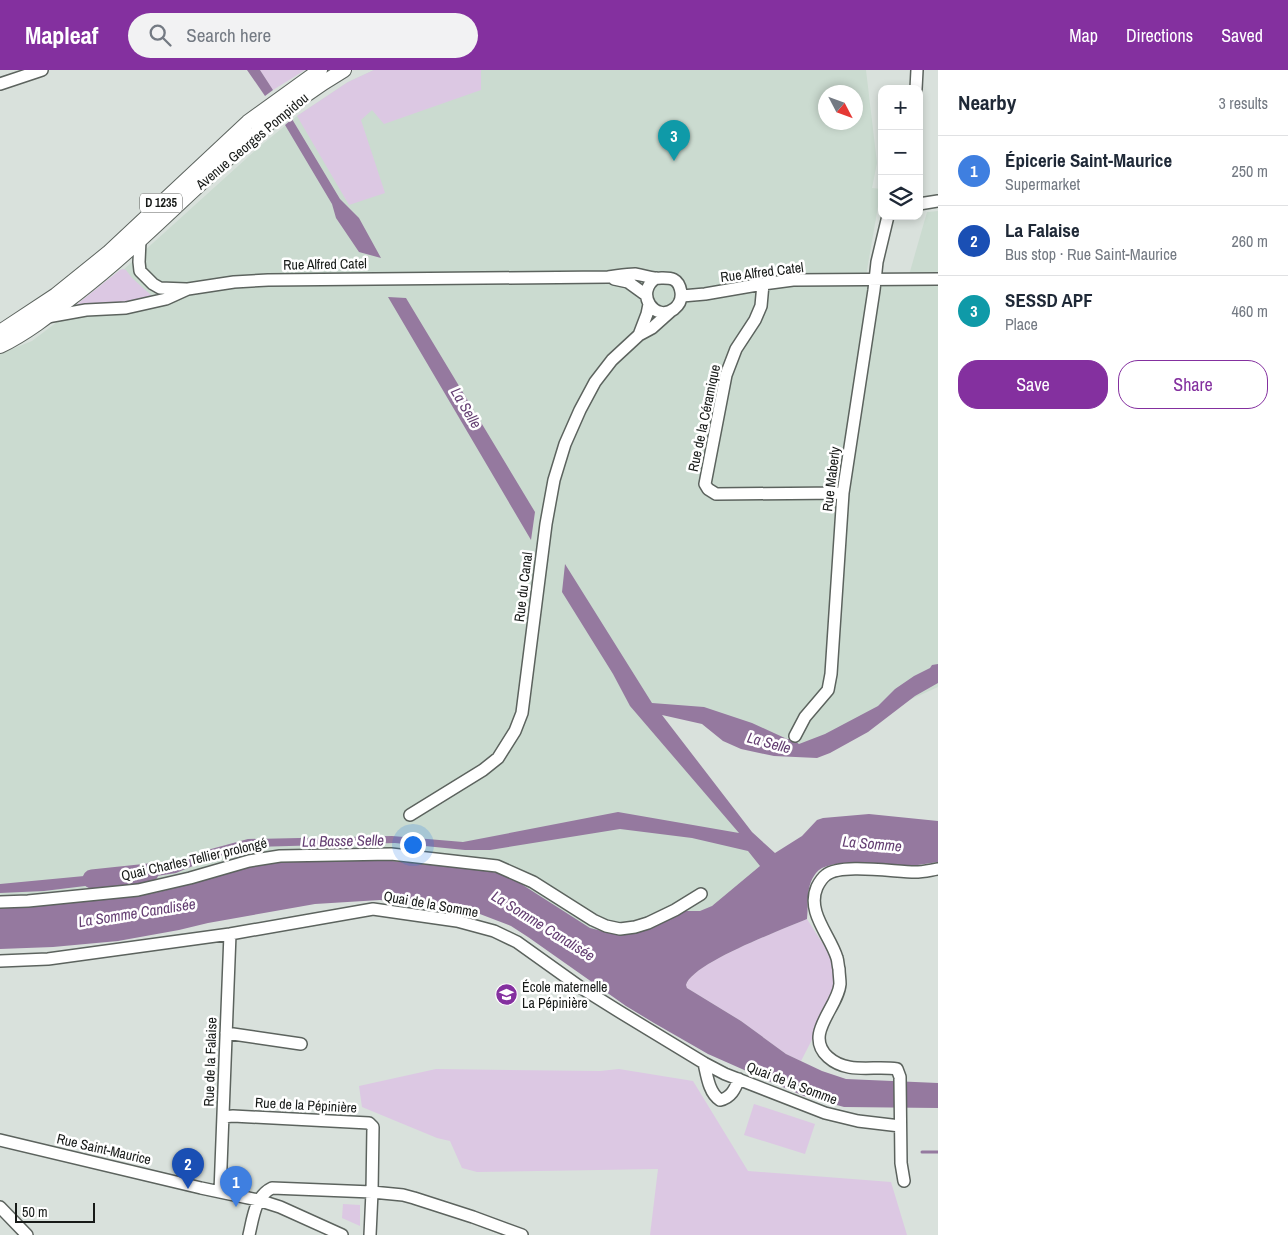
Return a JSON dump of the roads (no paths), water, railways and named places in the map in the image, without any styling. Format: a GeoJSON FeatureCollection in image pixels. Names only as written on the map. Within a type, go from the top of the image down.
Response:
{"type":"FeatureCollection","features":[{"type":"Feature","properties":{"kind":"main road","name":"Avenue Georges Pompidou"},"geometry":{"type":"LineString","coordinates":[[0,346],[48,317],[114,256],[248,122],[320,70]]}},
{"type":"Feature","properties":{"kind":"main road","name":"Avenue Georges Pompidou"},"geometry":{"type":"LineString","coordinates":[[0,332],[140,240],[264,127],[301,98],[344,70]]}},
{"type":"Feature","properties":{"kind":"street"},"geometry":{"type":"LineString","coordinates":[[0,84],[42,70]]}},
{"type":"Feature","properties":{"kind":"street"},"geometry":{"type":"LineString","coordinates":[[916,85],[917,70]]}},
{"type":"Feature","properties":{"kind":"street"},"geometry":{"type":"LineString","coordinates":[[923,203],[938,201]]}},
{"type":"Feature","properties":{"kind":"street","name":"Rue Maberly"},"geometry":{"type":"LineString","coordinates":[[795,736],[805,717],[828,690],[831,674],[843,493],[876,280],[877,262],[887,220]]}},
{"type":"Feature","properties":{"kind":"street"},"geometry":{"type":"LineString","coordinates":[[140,240],[140,271]]}},
{"type":"Feature","properties":{"kind":"street"},"geometry":{"type":"LineString","coordinates":[[114,256],[140,271],[160,288],[188,289]]}},
{"type":"Feature","properties":{"kind":"street","name":"Rue Alfred Catel"},"geometry":{"type":"LineString","coordinates":[[48,317],[86,310],[126,308],[166,299],[188,289],[234,282],[268,280],[608,277],[633,274],[656,278]]}},
{"type":"Feature","properties":{"kind":"street","name":"Rue Alfred Catel"},"geometry":{"type":"LineString","coordinates":[[608,277],[628,282],[647,300]]}},
{"type":"Feature","properties":{"kind":"street"},"geometry":{"type":"LineString","coordinates":[[669,277],[674,280],[678,284],[682,296],[678,305],[671,311],[661,312],[652,308],[647,300],[649,285],[656,278],[669,277]]}},
{"type":"Feature","properties":{"kind":"street","name":"Rue Alfred Catel"},"geometry":{"type":"LineString","coordinates":[[682,296],[793,280],[938,279]]}},
{"type":"Feature","properties":{"kind":"street","name":"Rue de la Céramique"},"geometry":{"type":"LineString","coordinates":[[763,284],[761,306],[736,349],[726,375],[705,484],[708,489],[716,494],[843,493]]}},
{"type":"Feature","properties":{"kind":"street","name":"Rue du Canal"},"geometry":{"type":"LineString","coordinates":[[639,336],[647,314],[647,300]]}},
{"type":"Feature","properties":{"kind":"street","name":"Rue du Canal"},"geometry":{"type":"LineString","coordinates":[[410,815],[498,758],[515,731],[522,713],[546,524],[554,480],[566,444],[595,382],[612,360],[671,311]]}},
{"type":"Feature","properties":{"kind":"street","name":"Quai Charles Tellier prolongé"},"geometry":{"type":"LineString","coordinates":[[0,902],[28,902],[138,890],[190,878],[249,861],[280,856],[391,854],[497,866],[533,882],[593,920],[606,926],[620,929],[635,927],[648,922],[675,910],[701,894]]}},
{"type":"Feature","properties":{"kind":"street"},"geometry":{"type":"LineString","coordinates":[[904,1181],[900,1120],[900,1077],[898,1069],[888,1067],[860,1069],[843,1066],[828,1057],[822,1049],[819,1038],[820,1029],[840,985],[837,958],[818,919],[815,892],[826,874],[838,869],[916,872],[938,870]]}},
{"type":"Feature","properties":{"kind":"street","name":"Quai de la Somme"},"geometry":{"type":"LineString","coordinates":[[0,961],[48,959],[230,934],[373,909],[457,921],[494,931],[517,942],[580,987],[704,1063],[825,1113],[858,1121],[900,1120]]}},
{"type":"Feature","properties":{"kind":"street","name":"Rue de la Falaise"},"geometry":{"type":"LineString","coordinates":[[220,1192],[230,934]]}},
{"type":"Feature","properties":{"kind":"street"},"geometry":{"type":"LineString","coordinates":[[226,1034],[301,1044]]}},
{"type":"Feature","properties":{"kind":"street"},"geometry":{"type":"LineString","coordinates":[[704,1063],[711,1089],[715,1097],[720,1100],[726,1099],[734,1091],[740,1079]]}},
{"type":"Feature","properties":{"kind":"street","name":"Rue de la Pépinière"},"geometry":{"type":"LineString","coordinates":[[223,1117],[370,1123],[373,1128],[372,1192]]}},
{"type":"Feature","properties":{"kind":"street","name":"Rue Saint-Maurice"},"geometry":{"type":"LineString","coordinates":[[0,1140],[258,1200],[280,1207],[342,1235]]}},
{"type":"Feature","properties":{"kind":"street"},"geometry":{"type":"LineString","coordinates":[[248,1235],[258,1200],[264,1192],[272,1188],[403,1195],[522,1235]]}},
{"type":"Feature","properties":{"kind":"street"},"geometry":{"type":"LineString","coordinates":[[370,1235],[372,1192]]}},
{"type":"Feature","properties":{"kind":"street"},"geometry":{"type":"LineString","coordinates":[[0,1207],[26,1235]]}},
{"type":"Feature","properties":{"kind":"water"},"geometry":{"type":"Polygon","coordinates":[[[247,70],[260,70],[273,90],[265,96],[247,70]]]}},
{"type":"Feature","properties":{"kind":"water"},"geometry":{"type":"Polygon","coordinates":[[[292,119],[340,199],[359,218],[381,258],[359,252],[336,218],[332,204],[285,125],[292,119]]]}},
{"type":"Feature","properties":{"kind":"water","name":"La Selle"},"geometry":{"type":"Polygon","coordinates":[[[388,297],[406,298],[535,512],[531,540],[388,297]]]}},
{"type":"Feature","properties":{"kind":"water"},"geometry":{"type":"Polygon","coordinates":[[[565,564],[652,703],[704,707],[752,723],[787,739],[792,739],[799,744],[825,734],[878,706],[895,689],[932,665],[938,664],[938,683],[915,696],[868,732],[817,758],[774,756],[741,749],[723,741],[702,724],[662,715],[752,832],[775,853],[802,836],[817,820],[823,818],[869,814],[938,821],[938,862],[911,866],[846,863],[834,864],[823,868],[816,873],[810,884],[807,919],[760,938],[721,957],[692,976],[686,985],[687,988],[741,1021],[786,1054],[822,1071],[846,1079],[938,1083],[938,1108],[844,1107],[804,1096],[708,1054],[654,1023],[626,1006],[511,926],[472,911],[445,906],[416,905],[380,900],[315,904],[118,941],[53,947],[0,949],[0,908],[154,893],[183,886],[241,866],[287,858],[392,861],[498,873],[515,880],[590,928],[610,933],[634,932],[653,927],[683,911],[700,911],[712,906],[760,866],[748,851],[692,838],[620,829],[490,850],[465,850],[395,843],[254,847],[212,858],[176,873],[125,881],[122,873],[171,865],[211,849],[248,839],[392,836],[463,842],[618,812],[739,833],[630,706],[613,674],[562,592],[565,564]]]}},
{"type":"Feature","properties":{"kind":"water"},"geometry":{"type":"Polygon","coordinates":[[[116,873],[118,882],[44,891],[0,893],[0,884],[116,873]]]}},
{"type":"Feature","properties":{"kind":"waterway","name":"La Basse Selle"},"geometry":{"type":"LineString","coordinates":[[92,879],[149,873]]}},
{"type":"Feature","properties":{"kind":"waterway"},"geometry":{"type":"LineString","coordinates":[[922,1152],[938,1152]]}},
{"type":"Feature","properties":{"kind":"place","name":"SESSD APF"},"geometry":{"type":"Point","coordinates":[674,161]}},
{"type":"Feature","properties":{"kind":"place","name":"École maternelle La Pépinière"},"geometry":{"type":"Point","coordinates":[506,995]}},
{"type":"Feature","properties":{"kind":"place","name":"La Falaise"},"geometry":{"type":"Point","coordinates":[188,1189]}},
{"type":"Feature","properties":{"kind":"place","name":"Épicerie Saint-Maurice"},"geometry":{"type":"Point","coordinates":[236,1207]}},
{"type":"Feature","properties":{"kind":"water label","name":"La Somme"},"geometry":{"type":"Point","coordinates":[872,844]}},
{"type":"Feature","properties":{"kind":"water label","name":"La Somme Canalisée"},"geometry":{"type":"Point","coordinates":[137,913]}},
{"type":"Feature","properties":{"kind":"water label","name":"La Somme Canalisée"},"geometry":{"type":"Point","coordinates":[543,926]}}]}
